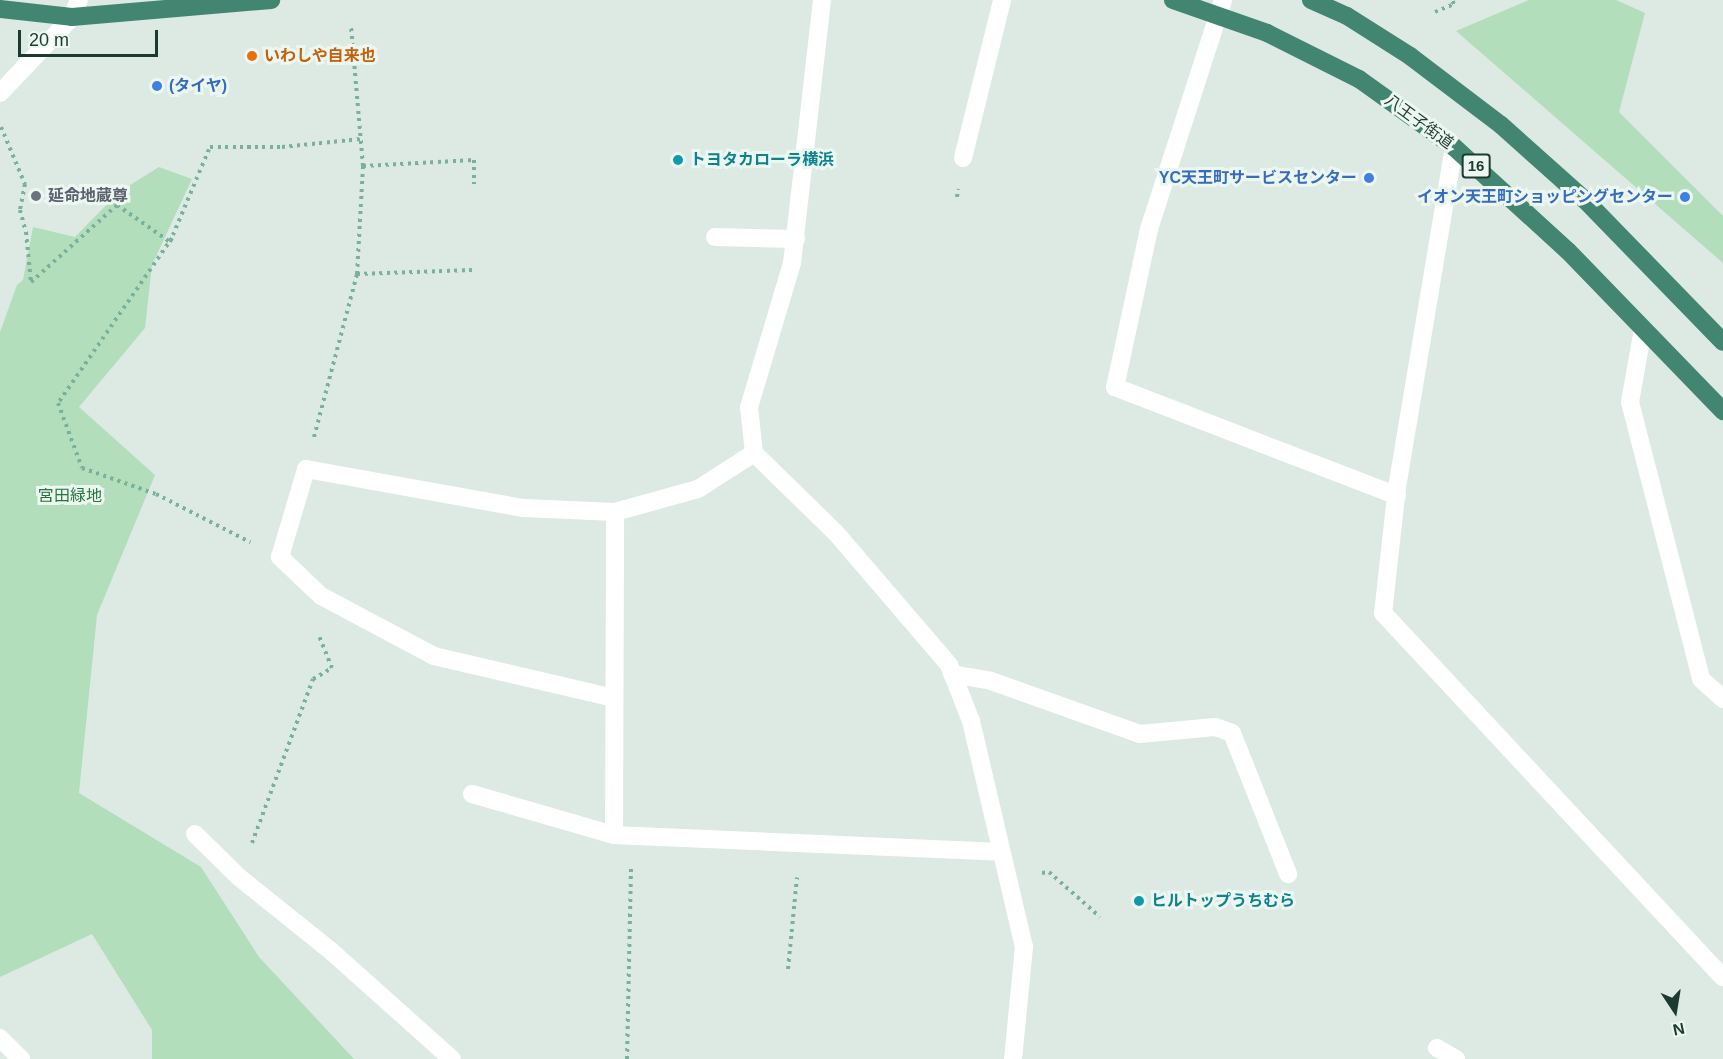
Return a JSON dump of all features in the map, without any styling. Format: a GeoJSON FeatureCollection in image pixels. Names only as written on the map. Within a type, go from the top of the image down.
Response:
{"type":"FeatureCollection","features":[{"type":"Feature","properties":{"kind":"highway"},"geometry":{"type":"LineString","coordinates":[[0,9],[72,17],[271,0]]}},
{"type":"Feature","properties":{"kind":"highway","name":"八王子街道"},"geometry":{"type":"LineString","coordinates":[[1173,0],[1221,7],[1359,79],[1454,147],[1568,251],[1723,411]]}},
{"type":"Feature","properties":{"kind":"highway"},"geometry":{"type":"LineString","coordinates":[[1311,0],[1347,16],[1410,56],[1501,125],[1585,200],[1723,342]]}},
{"type":"Feature","properties":{"kind":"street"},"geometry":{"type":"LineString","coordinates":[[0,93],[72,17],[79,0]]}},
{"type":"Feature","properties":{"kind":"street"},"geometry":{"type":"LineString","coordinates":[[822,0],[796,239],[749,407],[754,453],[836,533],[949,665],[971,721],[1024,947],[1013,1059]]}},
{"type":"Feature","properties":{"kind":"street"},"geometry":{"type":"LineString","coordinates":[[963,158],[1002,0]]}},
{"type":"Feature","properties":{"kind":"street"},"geometry":{"type":"LineString","coordinates":[[1221,7],[1149,229],[1115,387],[1397,496]]}},
{"type":"Feature","properties":{"kind":"street"},"geometry":{"type":"LineString","coordinates":[[1454,147],[1397,496],[1383,613],[1723,977]]}},
{"type":"Feature","properties":{"kind":"street"},"geometry":{"type":"LineString","coordinates":[[715,237],[796,239]]}},
{"type":"Feature","properties":{"kind":"street"},"geometry":{"type":"LineString","coordinates":[[1643,329],[1630,402],[1701,679],[1723,699]]}},
{"type":"Feature","properties":{"kind":"street"},"geometry":{"type":"LineString","coordinates":[[614,698],[434,656],[321,596],[280,557],[306,469],[523,508],[615,512],[698,489],[754,453]]}},
{"type":"Feature","properties":{"kind":"street"},"geometry":{"type":"LineString","coordinates":[[614,835],[615,512]]}},
{"type":"Feature","properties":{"kind":"street"},"geometry":{"type":"LineString","coordinates":[[952,674],[991,681],[1140,734],[1215,727],[1232,733],[1288,874]]}},
{"type":"Feature","properties":{"kind":"street"},"geometry":{"type":"LineString","coordinates":[[472,794],[614,835],[1001,852]]}},
{"type":"Feature","properties":{"kind":"street"},"geometry":{"type":"LineString","coordinates":[[195,834],[240,878],[331,951],[452,1059]]}},
{"type":"Feature","properties":{"kind":"street"},"geometry":{"type":"LineString","coordinates":[[0,1038],[21,1059]]}},
{"type":"Feature","properties":{"kind":"street"},"geometry":{"type":"LineString","coordinates":[[1437,1048],[1456,1059]]}},
{"type":"Feature","properties":{"kind":"path"},"geometry":{"type":"LineString","coordinates":[[1435,12],[1454,4],[1452,0]]}},
{"type":"Feature","properties":{"kind":"path"},"geometry":{"type":"LineString","coordinates":[[306,469],[357,274],[363,166],[351,27]]}},
{"type":"Feature","properties":{"kind":"path"},"geometry":{"type":"LineString","coordinates":[[0,125],[25,184],[20,210],[26,232],[31,282],[117,206],[170,242],[172,238]]}},
{"type":"Feature","properties":{"kind":"path"},"geometry":{"type":"LineString","coordinates":[[280,557],[156,494],[82,468],[58,403],[172,238],[210,147],[282,147],[361,139]]}},
{"type":"Feature","properties":{"kind":"path"},"geometry":{"type":"LineString","coordinates":[[363,166],[474,160],[474,184]]}},
{"type":"Feature","properties":{"kind":"path"},"geometry":{"type":"LineString","coordinates":[[357,274],[472,270]]}},
{"type":"Feature","properties":{"kind":"path"},"geometry":{"type":"LineString","coordinates":[[240,878],[286,743],[313,679],[332,668],[324,642],[311,626]]}},
{"type":"Feature","properties":{"kind":"path"},"geometry":{"type":"LineString","coordinates":[[788,969],[800,843]]}},
{"type":"Feature","properties":{"kind":"path"},"geometry":{"type":"LineString","coordinates":[[1001,852],[1030,875],[1048,872],[1100,916]]}},
{"type":"Feature","properties":{"kind":"path"},"geometry":{"type":"LineString","coordinates":[[627,1059],[630,902]]}},
{"type":"Feature","properties":{"kind":"green space"},"geometry":{"type":"Polygon","coordinates":[[[1529,0],[1616,0],[1645,13],[1619,112],[1723,216],[1723,263],[1456,31],[1529,0]]]}},
{"type":"Feature","properties":{"kind":"green space","name":"宮田緑地"},"geometry":{"type":"Polygon","coordinates":[[[159,167],[192,179],[152,265],[145,328],[79,407],[155,475],[97,615],[79,793],[201,867],[259,957],[354,1059],[152,1059],[152,1030],[92,934],[0,977],[0,332],[17,285],[23,280],[33,227],[75,237],[119,192],[159,167]]]}},
{"type":"Feature","properties":{"kind":"place","name":"いわしや自来也"},"geometry":{"type":"Point","coordinates":[252,56]}},
{"type":"Feature","properties":{"kind":"place","name":"(タイヤ)"},"geometry":{"type":"Point","coordinates":[157,86]}},
{"type":"Feature","properties":{"kind":"place","name":"トヨタカローラ横浜"},"geometry":{"type":"Point","coordinates":[678,160]}},
{"type":"Feature","properties":{"kind":"place","name":"YC天王町サービスセンター"},"geometry":{"type":"Point","coordinates":[1369,178]}},
{"type":"Feature","properties":{"kind":"place","name":"延命地蔵尊"},"geometry":{"type":"Point","coordinates":[36,196]}},
{"type":"Feature","properties":{"kind":"place","name":"イオン天王町ショッピングセンター"},"geometry":{"type":"Point","coordinates":[1685,197]}},
{"type":"Feature","properties":{"kind":"place","name":"ヒルトップうちむら"},"geometry":{"type":"Point","coordinates":[1139,901]}}]}
